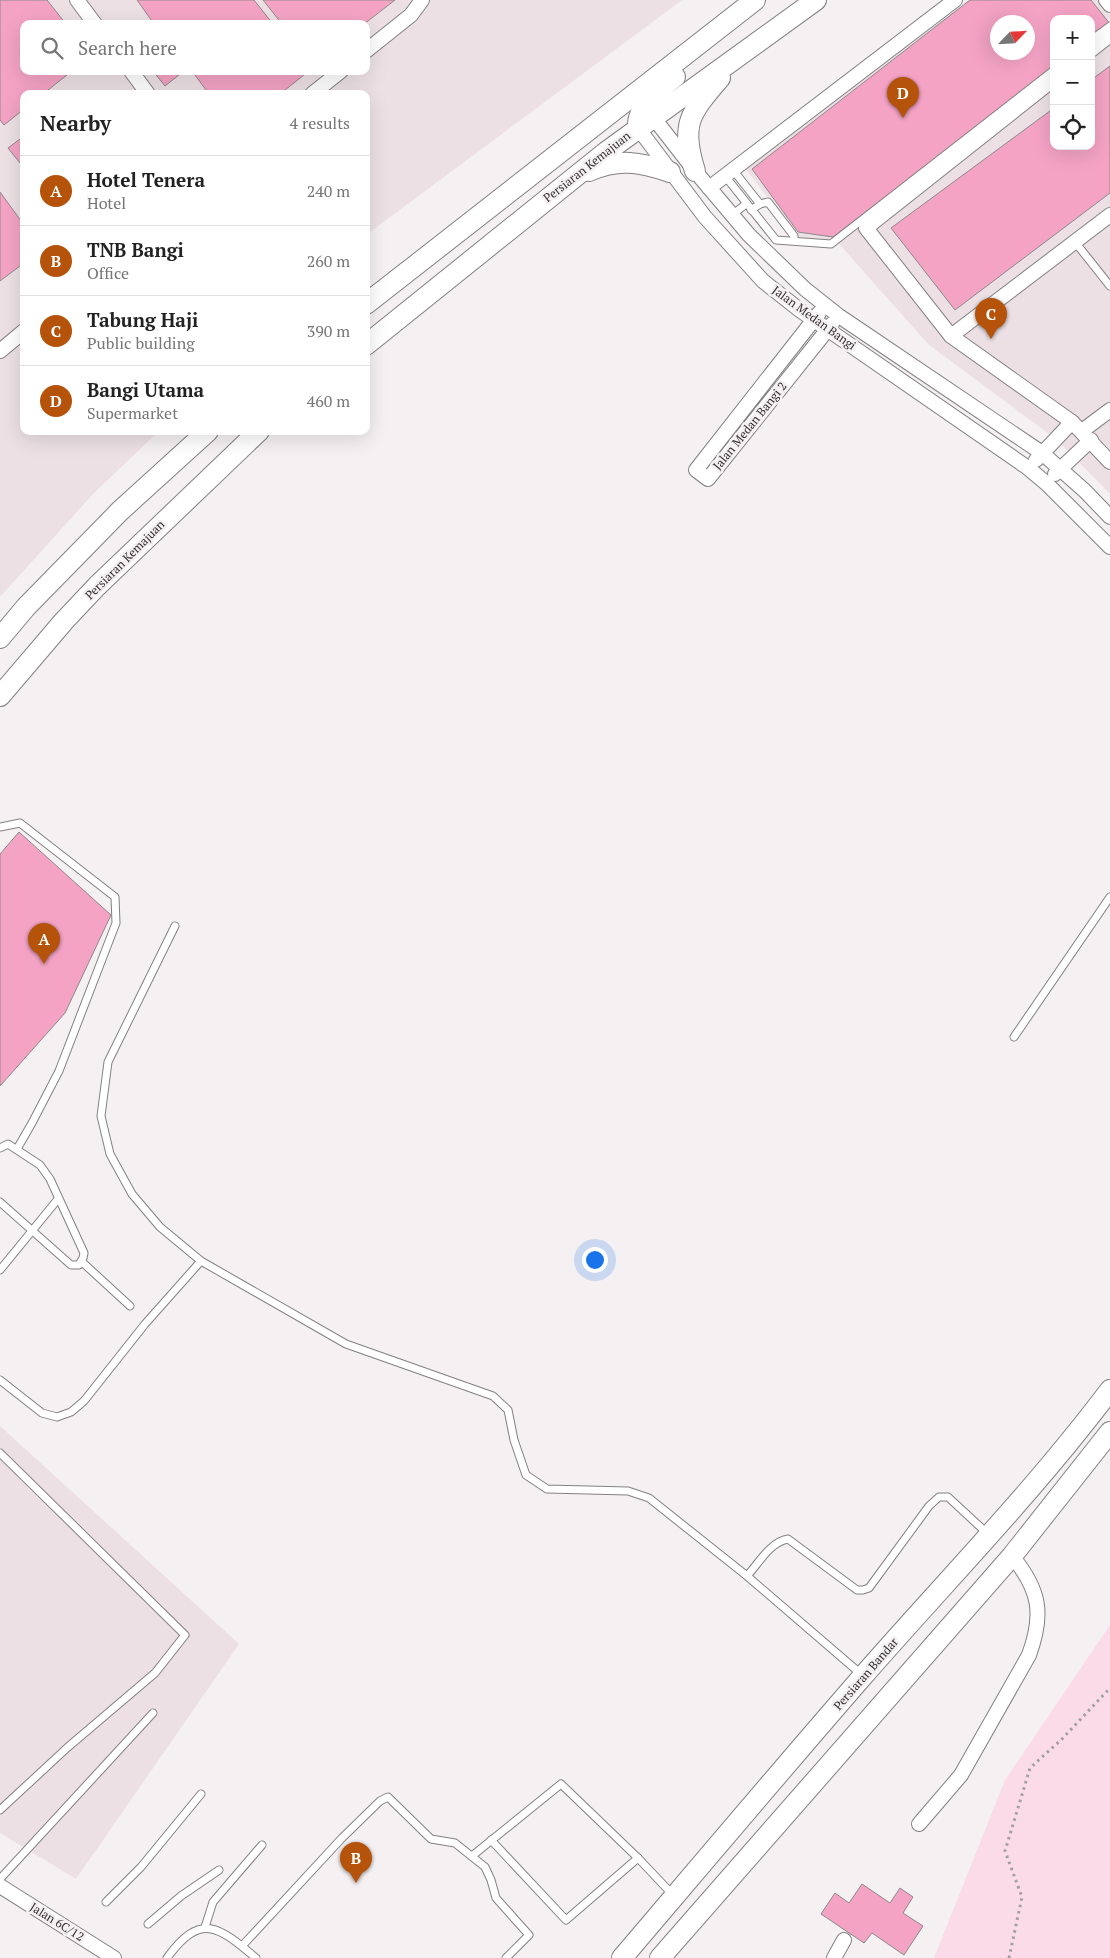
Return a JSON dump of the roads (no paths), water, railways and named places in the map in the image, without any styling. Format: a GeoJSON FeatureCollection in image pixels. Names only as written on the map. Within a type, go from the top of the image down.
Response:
{"type":"FeatureCollection","features":[{"type":"Feature","properties":{"kind":"main road","name":"Persiaran Kemajuan"},"geometry":{"type":"LineString","coordinates":[[370,342],[644,120],[737,57],[816,0]]}},
{"type":"Feature","properties":{"kind":"main road"},"geometry":{"type":"LineString","coordinates":[[475,219],[516,198],[620,121],[644,120],[646,105],[662,88],[725,39],[748,6]]}},
{"type":"Feature","properties":{"kind":"main road"},"geometry":{"type":"LineString","coordinates":[[370,301],[748,6]]}},
{"type":"Feature","properties":{"kind":"main road"},"geometry":{"type":"LineString","coordinates":[[695,171],[688,134],[691,117],[699,102],[737,57]]}},
{"type":"Feature","properties":{"kind":"main road"},"geometry":{"type":"LineString","coordinates":[[572,178],[601,166],[632,162],[670,172]]}},
{"type":"Feature","properties":{"kind":"main road"},"geometry":{"type":"LineString","coordinates":[[0,638],[26,607],[120,511],[204,435]]}},
{"type":"Feature","properties":{"kind":"main road","name":"Persiaran Kemajuan"},"geometry":{"type":"LineString","coordinates":[[0,696],[64,621],[91,593],[254,435]]}},
{"type":"Feature","properties":{"kind":"main road","name":"Persiaran Bandar"},"geometry":{"type":"LineString","coordinates":[[622,1958],[864,1676],[990,1536],[1078,1432],[1110,1390]]}},
{"type":"Feature","properties":{"kind":"main road"},"geometry":{"type":"LineString","coordinates":[[660,1958],[1012,1556],[1110,1432]]}},
{"type":"Feature","properties":{"kind":"street"},"geometry":{"type":"LineString","coordinates":[[77,0],[92,20]]}},
{"type":"Feature","properties":{"kind":"street"},"geometry":{"type":"LineString","coordinates":[[370,48],[412,15],[422,0]]}},
{"type":"Feature","properties":{"kind":"street"},"geometry":{"type":"LineString","coordinates":[[709,188],[955,0]]}},
{"type":"Feature","properties":{"kind":"street"},"geometry":{"type":"LineString","coordinates":[[1106,0],[1110,5]]}},
{"type":"Feature","properties":{"kind":"street"},"geometry":{"type":"LineString","coordinates":[[1095,47],[1110,35]]}},
{"type":"Feature","properties":{"kind":"street"},"geometry":{"type":"LineString","coordinates":[[134,75],[145,90]]}},
{"type":"Feature","properties":{"kind":"street"},"geometry":{"type":"LineString","coordinates":[[317,90],[336,75]]}},
{"type":"Feature","properties":{"kind":"street"},"geometry":{"type":"LineString","coordinates":[[1050,83],[866,228],[951,336],[1081,431],[1110,462]]}},
{"type":"Feature","properties":{"kind":"street","name":"Jalan Medan Bangi"},"geometry":{"type":"LineString","coordinates":[[644,120],[695,171],[780,267],[824,306],[1042,453],[1110,517]]}},
{"type":"Feature","properties":{"kind":"street","name":"Jalan Medan Bangi"},"geometry":{"type":"LineString","coordinates":[[644,120],[670,172],[732,248],[763,281],[814,320],[1028,468],[1046,482],[1110,547]]}},
{"type":"Feature","properties":{"kind":"street"},"geometry":{"type":"LineString","coordinates":[[951,336],[1110,215]]}},
{"type":"Feature","properties":{"kind":"street","name":"Jalan Medan Bangi 2"},"geometry":{"type":"LineString","coordinates":[[824,306],[696,470],[708,479],[839,316]]}},
{"type":"Feature","properties":{"kind":"street"},"geometry":{"type":"LineString","coordinates":[[0,351],[20,334]]}},
{"type":"Feature","properties":{"kind":"street"},"geometry":{"type":"LineString","coordinates":[[1028,468],[1042,453],[1081,431],[1110,410]]}},
{"type":"Feature","properties":{"kind":"street"},"geometry":{"type":"LineString","coordinates":[[1046,482],[1061,469],[1081,431]]}},
{"type":"Feature","properties":{"kind":"street"},"geometry":{"type":"LineString","coordinates":[[919,1824],[961,1775],[1029,1655],[1035,1639],[1038,1622],[1034,1589],[1026,1574],[1012,1556]]}},
{"type":"Feature","properties":{"kind":"street","name":"Jalan 6C/12"},"geometry":{"type":"LineString","coordinates":[[0,1886],[114,1958]]}},
{"type":"Feature","properties":{"kind":"street"},"geometry":{"type":"LineString","coordinates":[[834,1958],[844,1940]]}},
{"type":"Feature","properties":{"kind":"lane"},"geometry":{"type":"LineString","coordinates":[[1095,37],[1110,26]]}},
{"type":"Feature","properties":{"kind":"lane"},"geometry":{"type":"LineString","coordinates":[[729,173],[749,207],[776,240],[831,244],[1050,73]]}},
{"type":"Feature","properties":{"kind":"lane"},"geometry":{"type":"LineString","coordinates":[[729,173],[760,204]]}},
{"type":"Feature","properties":{"kind":"lane"},"geometry":{"type":"LineString","coordinates":[[732,215],[749,207],[768,202],[794,236],[794,240]]}},
{"type":"Feature","properties":{"kind":"lane"},"geometry":{"type":"LineString","coordinates":[[1074,242],[1110,286]]}},
{"type":"Feature","properties":{"kind":"lane"},"geometry":{"type":"LineString","coordinates":[[0,827],[20,823],[115,897],[116,905],[116,923],[59,1071],[16,1149]]}},
{"type":"Feature","properties":{"kind":"lane"},"geometry":{"type":"LineString","coordinates":[[1014,1037],[1110,897]]}},
{"type":"Feature","properties":{"kind":"lane"},"geometry":{"type":"LineString","coordinates":[[175,926],[108,1062],[101,1116],[110,1154],[132,1194],[160,1227],[201,1261],[346,1344],[493,1396],[508,1410],[514,1440],[526,1475],[547,1489],[628,1491],[649,1498],[747,1576],[864,1676]]}},
{"type":"Feature","properties":{"kind":"lane"},"geometry":{"type":"LineString","coordinates":[[0,1148],[8,1144],[40,1165],[50,1179],[58,1200],[82,1248],[83,1258],[81,1261],[75,1266],[71,1265],[31,1232],[0,1202]]}},
{"type":"Feature","properties":{"kind":"lane"},"geometry":{"type":"LineString","coordinates":[[0,1270],[58,1200]]}},
{"type":"Feature","properties":{"kind":"lane"},"geometry":{"type":"LineString","coordinates":[[81,1261],[130,1306]]}},
{"type":"Feature","properties":{"kind":"lane"},"geometry":{"type":"LineString","coordinates":[[0,1380],[42,1414],[57,1417],[71,1412],[84,1401],[145,1324],[201,1261]]}},
{"type":"Feature","properties":{"kind":"lane"},"geometry":{"type":"LineString","coordinates":[[0,1453],[186,1635],[155,1674],[68,1747],[0,1810]]}},
{"type":"Feature","properties":{"kind":"lane"},"geometry":{"type":"LineString","coordinates":[[747,1576],[779,1540],[788,1539],[857,1590],[869,1588],[929,1506],[939,1497],[948,1497],[990,1536]]}},
{"type":"Feature","properties":{"kind":"lane"},"geometry":{"type":"LineString","coordinates":[[0,1878],[153,1713]]}},
{"type":"Feature","properties":{"kind":"lane"},"geometry":{"type":"LineString","coordinates":[[472,1856],[561,1784],[675,1896]]}},
{"type":"Feature","properties":{"kind":"lane"},"geometry":{"type":"LineString","coordinates":[[106,1902],[141,1867],[200,1794]]}},
{"type":"Feature","properties":{"kind":"lane"},"geometry":{"type":"LineString","coordinates":[[242,1946],[342,1838],[380,1800],[388,1796],[431,1839],[456,1844],[485,1867],[496,1898],[529,1935],[506,1958]]}},
{"type":"Feature","properties":{"kind":"lane"},"geometry":{"type":"LineString","coordinates":[[491,1840],[566,1920],[638,1858]]}},
{"type":"Feature","properties":{"kind":"lane"},"geometry":{"type":"LineString","coordinates":[[205,1927],[213,1902],[262,1845]]}},
{"type":"Feature","properties":{"kind":"lane"},"geometry":{"type":"LineString","coordinates":[[148,1924],[180,1896],[219,1870]]}},
{"type":"Feature","properties":{"kind":"lane"},"geometry":{"type":"LineString","coordinates":[[167,1958],[176,1946],[190,1934],[205,1927],[216,1928],[256,1958]]}},
{"type":"Feature","properties":{"kind":"place","name":"Bangi Utama"},"geometry":{"type":"Point","coordinates":[903,118]}},
{"type":"Feature","properties":{"kind":"place","name":"Tabung Haji"},"geometry":{"type":"Point","coordinates":[991,339]}},
{"type":"Feature","properties":{"kind":"place","name":"Hotel Tenera"},"geometry":{"type":"Point","coordinates":[44,964]}},
{"type":"Feature","properties":{"kind":"place","name":"TNB Bangi"},"geometry":{"type":"Point","coordinates":[356,1883]}}]}
